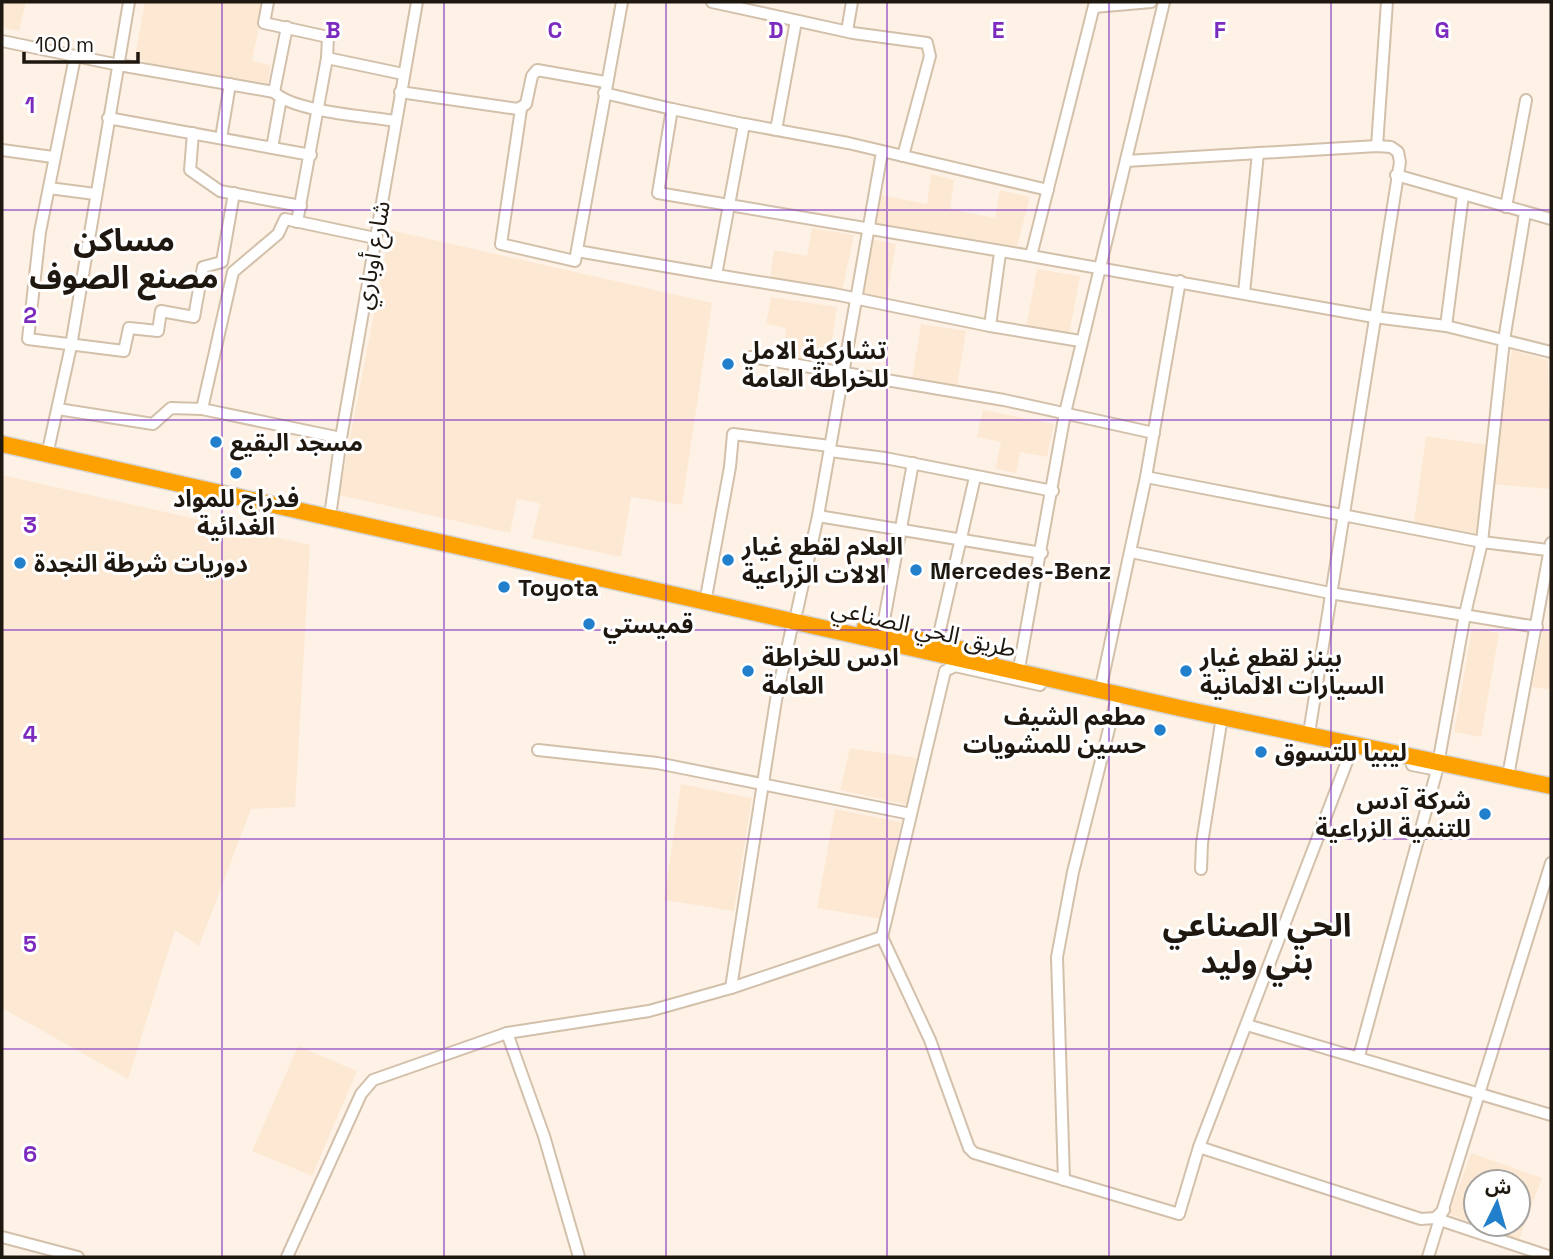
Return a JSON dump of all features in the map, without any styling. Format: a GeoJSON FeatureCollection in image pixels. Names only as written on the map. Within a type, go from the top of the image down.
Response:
{"type":"FeatureCollection","features":[{"type":"Feature","properties":{"kind":"highway"},"geometry":{"type":"LineString","coordinates":[[2,435],[707,592],[795,617],[882,631],[1310,727],[1437,765]]}},
{"type":"Feature","properties":{"kind":"highway","name":"طريق الحي الصناعي"},"geometry":{"type":"LineString","coordinates":[[2,444],[795,617],[945,665],[1551,786]]}},
{"type":"Feature","properties":{"kind":"street"},"geometry":{"type":"LineString","coordinates":[[49,446],[71,345],[129,2]]}},
{"type":"Feature","properties":{"kind":"street"},"geometry":{"type":"LineString","coordinates":[[268,2],[264,23],[328,37],[319,108],[298,222]]}},
{"type":"Feature","properties":{"kind":"street","name":"شارع أوباري"},"geometry":{"type":"LineString","coordinates":[[331,509],[417,2]]}},
{"type":"Feature","properties":{"kind":"street"},"geometry":{"type":"LineString","coordinates":[[622,2],[605,87],[575,261],[501,244],[521,109],[537,70],[605,87],[673,109],[903,156],[1048,190]]}},
{"type":"Feature","properties":{"kind":"street"},"geometry":{"type":"LineString","coordinates":[[712,2],[847,31],[919,40],[930,48],[903,156]]}},
{"type":"Feature","properties":{"kind":"street"},"geometry":{"type":"LineString","coordinates":[[777,14],[780,2]]}},
{"type":"Feature","properties":{"kind":"street"},"geometry":{"type":"LineString","coordinates":[[847,31],[852,2]]}},
{"type":"Feature","properties":{"kind":"street"},"geometry":{"type":"LineString","coordinates":[[1031,256],[1094,4],[1151,2]]}},
{"type":"Feature","properties":{"kind":"street"},"geometry":{"type":"LineString","coordinates":[[1020,663],[1080,341],[1101,267],[1164,2]]}},
{"type":"Feature","properties":{"kind":"street"},"geometry":{"type":"LineString","coordinates":[[1377,146],[1387,2]]}},
{"type":"Feature","properties":{"kind":"street"},"geometry":{"type":"LineString","coordinates":[[776,130],[796,21]]}},
{"type":"Feature","properties":{"kind":"street"},"geometry":{"type":"LineString","coordinates":[[272,148],[287,27]]}},
{"type":"Feature","properties":{"kind":"street"},"geometry":{"type":"LineString","coordinates":[[2,41],[75,57],[230,84],[319,108],[396,121]]}},
{"type":"Feature","properties":{"kind":"street"},"geometry":{"type":"LineString","coordinates":[[75,57],[53,157],[28,340],[124,351],[130,328],[158,331],[161,311],[194,317],[203,267],[222,262]]}},
{"type":"Feature","properties":{"kind":"street"},"geometry":{"type":"LineString","coordinates":[[327,58],[403,74]]}},
{"type":"Feature","properties":{"kind":"street"},"geometry":{"type":"LineString","coordinates":[[221,138],[230,84]]}},
{"type":"Feature","properties":{"kind":"street"},"geometry":{"type":"LineString","coordinates":[[400,92],[521,109]]}},
{"type":"Feature","properties":{"kind":"street"},"geometry":{"type":"LineString","coordinates":[[1506,207],[1526,100]]}},
{"type":"Feature","properties":{"kind":"street"},"geometry":{"type":"LineString","coordinates":[[673,109],[658,192],[1000,253],[1101,267],[1374,317],[1446,326],[1551,352]]}},
{"type":"Feature","properties":{"kind":"street"},"geometry":{"type":"LineString","coordinates":[[108,118],[310,155]]}},
{"type":"Feature","properties":{"kind":"street"},"geometry":{"type":"LineString","coordinates":[[716,275],[727,204],[744,124],[748,125]]}},
{"type":"Feature","properties":{"kind":"street"},"geometry":{"type":"LineString","coordinates":[[193,133],[190,170],[220,191],[301,206]]}},
{"type":"Feature","properties":{"kind":"street"},"geometry":{"type":"LineString","coordinates":[[1126,161],[1377,146],[1391,147],[1398,152],[1310,727]]}},
{"type":"Feature","properties":{"kind":"street"},"geometry":{"type":"LineString","coordinates":[[2,150],[53,157]]}},
{"type":"Feature","properties":{"kind":"street"},"geometry":{"type":"LineString","coordinates":[[731,988],[776,700],[818,516],[866,228],[882,152]]}},
{"type":"Feature","properties":{"kind":"street"},"geometry":{"type":"LineString","coordinates":[[1244,293],[1258,153]]}},
{"type":"Feature","properties":{"kind":"street"},"geometry":{"type":"LineString","coordinates":[[1396,175],[1551,219]]}},
{"type":"Feature","properties":{"kind":"street"},"geometry":{"type":"LineString","coordinates":[[48,188],[95,194]]}},
{"type":"Feature","properties":{"kind":"street"},"geometry":{"type":"LineString","coordinates":[[222,262],[234,193]]}},
{"type":"Feature","properties":{"kind":"street"},"geometry":{"type":"LineString","coordinates":[[1446,326],[1462,195]]}},
{"type":"Feature","properties":{"kind":"street"},"geometry":{"type":"LineString","coordinates":[[1359,1056],[1437,765],[1465,614],[1482,542],[1504,340],[1525,213]]}},
{"type":"Feature","properties":{"kind":"street"},"geometry":{"type":"LineString","coordinates":[[202,409],[233,272],[278,234],[285,219],[375,238]]}},
{"type":"Feature","properties":{"kind":"street"},"geometry":{"type":"LineString","coordinates":[[577,251],[1080,341]]}},
{"type":"Feature","properties":{"kind":"street"},"geometry":{"type":"LineString","coordinates":[[990,326],[1000,253]]}},
{"type":"Feature","properties":{"kind":"street"},"geometry":{"type":"LineString","coordinates":[[222,262],[233,272]]}},
{"type":"Feature","properties":{"kind":"street"},"geometry":{"type":"LineString","coordinates":[[1102,682],[1146,477],[1180,281]]}},
{"type":"Feature","properties":{"kind":"street"},"geometry":{"type":"LineString","coordinates":[[751,358],[1065,414],[1154,433]]}},
{"type":"Feature","properties":{"kind":"street"},"geometry":{"type":"LineString","coordinates":[[58,409],[153,424],[171,408],[202,409],[341,438]]}},
{"type":"Feature","properties":{"kind":"street"},"geometry":{"type":"LineString","coordinates":[[707,592],[730,467],[733,434],[914,463],[1053,491]]}},
{"type":"Feature","properties":{"kind":"street"},"geometry":{"type":"LineString","coordinates":[[882,631],[914,463]]}},
{"type":"Feature","properties":{"kind":"street"},"geometry":{"type":"LineString","coordinates":[[937,643],[975,477]]}},
{"type":"Feature","properties":{"kind":"street"},"geometry":{"type":"LineString","coordinates":[[1146,477],[1482,542],[1550,546],[1508,776]]}},
{"type":"Feature","properties":{"kind":"street"},"geometry":{"type":"LineString","coordinates":[[818,516],[1042,553]]}},
{"type":"Feature","properties":{"kind":"street"},"geometry":{"type":"LineString","coordinates":[[1131,552],[1330,593],[1537,627]]}},
{"type":"Feature","properties":{"kind":"street"},"geometry":{"type":"LineString","coordinates":[[1351,751],[1199,1147],[1179,1214],[974,1153],[969,1148],[930,1040],[882,937],[945,665],[1351,751],[1437,765]]}},
{"type":"Feature","properties":{"kind":"street"},"geometry":{"type":"LineString","coordinates":[[1064,1180],[1057,957],[1073,873],[1116,701]]}},
{"type":"Feature","properties":{"kind":"street"},"geometry":{"type":"LineString","coordinates":[[1201,869],[1202,843],[1220,723]]}},
{"type":"Feature","properties":{"kind":"street"},"geometry":{"type":"LineString","coordinates":[[538,750],[587,753],[764,782],[911,814]]}},
{"type":"Feature","properties":{"kind":"street"},"geometry":{"type":"LineString","coordinates":[[1428,1257],[1551,863]]}},
{"type":"Feature","properties":{"kind":"street"},"geometry":{"type":"LineString","coordinates":[[287,1257],[366,1086],[380,1077],[507,1033],[649,1011],[731,988],[882,937]]}},
{"type":"Feature","properties":{"kind":"street"},"geometry":{"type":"LineString","coordinates":[[1247,1025],[1551,1115]]}},
{"type":"Feature","properties":{"kind":"street"},"geometry":{"type":"LineString","coordinates":[[507,1033],[544,1136],[579,1257]]}},
{"type":"Feature","properties":{"kind":"street"},"geometry":{"type":"LineString","coordinates":[[1199,1147],[1420,1219],[1428,1224],[1434,1239]]}},
{"type":"Feature","properties":{"kind":"street"},"geometry":{"type":"LineString","coordinates":[[1420,1219],[1442,1215],[1551,1257]]}},
{"type":"Feature","properties":{"kind":"street"},"geometry":{"type":"LineString","coordinates":[[2,1237],[78,1257]]}},
{"type":"Feature","properties":{"kind":"shaded area"},"geometry":{"type":"Polygon","coordinates":[[[2,2],[26,2],[19,31],[2,28],[2,2]]]}},
{"type":"Feature","properties":{"kind":"shaded area"},"geometry":{"type":"Polygon","coordinates":[[[145,2],[264,2],[252,61],[271,65],[267,85],[244,81],[240,84],[165,69],[135,57],[145,2]]]}},
{"type":"Feature","properties":{"kind":"shaded area"},"geometry":{"type":"Polygon","coordinates":[[[931,174],[954,180],[950,209],[995,218],[1000,190],[1030,197],[1016,250],[875,224],[880,195],[927,204],[931,174]]]}},
{"type":"Feature","properties":{"kind":"shaded area"},"geometry":{"type":"Polygon","coordinates":[[[812,228],[854,235],[842,291],[770,280],[774,250],[807,256],[812,228]]]}},
{"type":"Feature","properties":{"kind":"shaded area"},"geometry":{"type":"Polygon","coordinates":[[[390,230],[712,303],[682,505],[631,497],[621,557],[532,538],[540,504],[534,502],[517,499],[510,533],[339,495],[390,230]]]}},
{"type":"Feature","properties":{"kind":"shaded area"},"geometry":{"type":"Polygon","coordinates":[[[870,239],[896,244],[886,300],[860,295],[870,239]]]}},
{"type":"Feature","properties":{"kind":"shaded area"},"geometry":{"type":"Polygon","coordinates":[[[1037,269],[1080,276],[1069,335],[1026,328],[1037,269]]]}},
{"type":"Feature","properties":{"kind":"shaded area"},"geometry":{"type":"Polygon","coordinates":[[[771,297],[837,307],[829,363],[783,356],[786,328],[766,324],[771,297]]]}},
{"type":"Feature","properties":{"kind":"shaded area"},"geometry":{"type":"Polygon","coordinates":[[[921,324],[966,331],[957,386],[912,378],[921,324]]]}},
{"type":"Feature","properties":{"kind":"shaded area"},"geometry":{"type":"Polygon","coordinates":[[[1512,350],[1548,360],[1551,489],[1492,484],[1512,350]]]}},
{"type":"Feature","properties":{"kind":"shaded area"},"geometry":{"type":"Polygon","coordinates":[[[983,410],[1054,424],[1047,457],[1020,452],[1016,473],[995,469],[1001,442],[977,437],[983,410]]]}},
{"type":"Feature","properties":{"kind":"shaded area"},"geometry":{"type":"Polygon","coordinates":[[[1426,436],[1488,445],[1480,534],[1414,524],[1426,436]]]}},
{"type":"Feature","properties":{"kind":"shaded area"},"geometry":{"type":"Polygon","coordinates":[[[2,475],[310,545],[295,807],[251,809],[199,946],[175,930],[128,1079],[2,1008],[2,475]]]}},
{"type":"Feature","properties":{"kind":"shaded area"},"geometry":{"type":"Polygon","coordinates":[[[1472,628],[1499,633],[1481,737],[1454,732],[1472,628]]]}},
{"type":"Feature","properties":{"kind":"shaded area"},"geometry":{"type":"Polygon","coordinates":[[[1543,630],[1551,632],[1551,690],[1532,687],[1543,630]]]}},
{"type":"Feature","properties":{"kind":"shaded area"},"geometry":{"type":"Polygon","coordinates":[[[850,748],[916,758],[908,805],[840,790],[850,748]]]}},
{"type":"Feature","properties":{"kind":"shaded area"},"geometry":{"type":"Polygon","coordinates":[[[681,784],[752,798],[734,911],[664,900],[681,784]]]}},
{"type":"Feature","properties":{"kind":"shaded area"},"geometry":{"type":"Polygon","coordinates":[[[835,809],[901,822],[882,919],[817,908],[835,809]]]}},
{"type":"Feature","properties":{"kind":"shaded area"},"geometry":{"type":"Polygon","coordinates":[[[298,1046],[357,1071],[312,1176],[252,1151],[298,1046]]]}},
{"type":"Feature","properties":{"kind":"shaded area"},"geometry":{"type":"Polygon","coordinates":[[[1471,1153],[1514,1168],[1466,1168],[1471,1153]]]}},
{"type":"Feature","properties":{"kind":"shaded area"},"geometry":{"type":"Polygon","coordinates":[[[1532,1174],[1542,1178],[1532,1205],[1532,1174]]]}},
{"type":"Feature","properties":{"kind":"shaded area"},"geometry":{"type":"Polygon","coordinates":[[[1462,1178],[1462,1219],[1449,1214],[1462,1178]]]}},
{"type":"Feature","properties":{"kind":"place","name":"تشاركية الامل للخراطة العامة"},"geometry":{"type":"Point","coordinates":[728,364]}},
{"type":"Feature","properties":{"kind":"place","name":"مسجد البقيع"},"geometry":{"type":"Point","coordinates":[216,442]}},
{"type":"Feature","properties":{"kind":"place","name":"فدراج للمواد الغدائية"},"geometry":{"type":"Point","coordinates":[236,473]}},
{"type":"Feature","properties":{"kind":"place","name":"العلام لقطع غيار الالات الزراعية"},"geometry":{"type":"Point","coordinates":[728,560]}},
{"type":"Feature","properties":{"kind":"place","name":"دوريات شرطة النجدة"},"geometry":{"type":"Point","coordinates":[20,563]}},
{"type":"Feature","properties":{"kind":"place","name":"Mercedes-Benz"},"geometry":{"type":"Point","coordinates":[916,570]}},
{"type":"Feature","properties":{"kind":"place","name":"Toyota"},"geometry":{"type":"Point","coordinates":[504,587]}},
{"type":"Feature","properties":{"kind":"place","name":"قميستي"},"geometry":{"type":"Point","coordinates":[589,624]}},
{"type":"Feature","properties":{"kind":"place","name":"ادس للخراطة العامة"},"geometry":{"type":"Point","coordinates":[748,671]}},
{"type":"Feature","properties":{"kind":"place","name":"بينز لقطع غيار السيارات الالمانية"},"geometry":{"type":"Point","coordinates":[1186,671]}},
{"type":"Feature","properties":{"kind":"place","name":"مطعم الشيف حسين للمشويات"},"geometry":{"type":"Point","coordinates":[1160,730]}},
{"type":"Feature","properties":{"kind":"place","name":"ليبيا للتسوق"},"geometry":{"type":"Point","coordinates":[1261,752]}},
{"type":"Feature","properties":{"kind":"place","name":"شركة آدس للتنمية الزراعية"},"geometry":{"type":"Point","coordinates":[1485,814]}},
{"type":"Feature","properties":{"kind":"district","name":"مساكن مصنع الصوف"},"geometry":{"type":"Point","coordinates":[124,258]}},
{"type":"Feature","properties":{"kind":"district","name":"الحي الصناعي بني وليد"},"geometry":{"type":"Point","coordinates":[1257,944]}}]}
